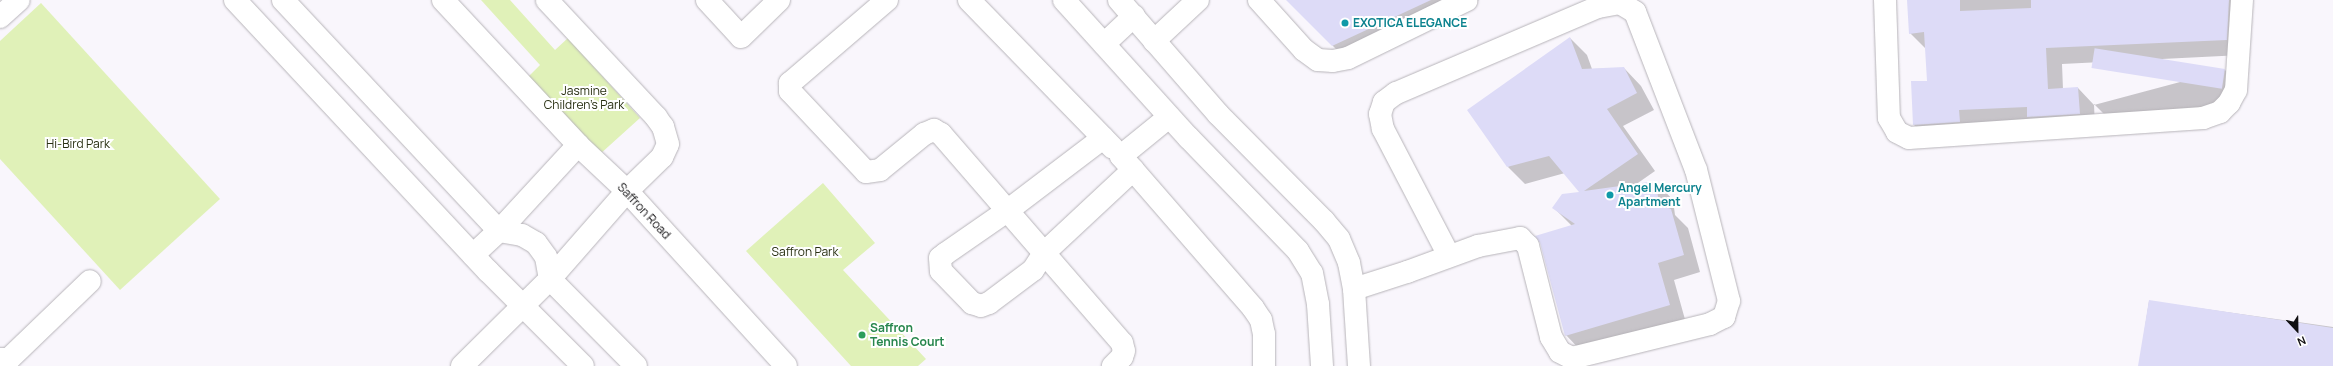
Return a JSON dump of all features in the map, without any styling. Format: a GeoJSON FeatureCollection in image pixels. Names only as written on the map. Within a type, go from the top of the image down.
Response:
{"type":"FeatureCollection","features":[{"type":"Feature","properties":{"kind":"street"},"geometry":{"type":"LineString","coordinates":[[0,17],[19,0]]}},
{"type":"Feature","properties":{"kind":"street"},"geometry":{"type":"LineString","coordinates":[[283,0],[499,230],[522,235],[536,243],[546,257],[550,279],[636,366]]}},
{"type":"Feature","properties":{"kind":"street","name":"Saffron Road"},"geometry":{"type":"LineString","coordinates":[[443,0],[578,145],[627,191],[786,366]]}},
{"type":"Feature","properties":{"kind":"street"},"geometry":{"type":"LineString","coordinates":[[462,366],[524,307],[550,279],[627,191],[662,157],[668,144],[663,127],[656,117],[547,0]]}},
{"type":"Feature","properties":{"kind":"street"},"geometry":{"type":"LineString","coordinates":[[706,0],[741,37],[779,0]]}},
{"type":"Feature","properties":{"kind":"street"},"geometry":{"type":"LineString","coordinates":[[887,0],[790,83],[790,92],[866,172],[880,170],[924,134],[934,130],[941,134],[1122,343],[1124,351],[1122,357],[1113,366]]}},
{"type":"Feature","properties":{"kind":"street"},"geometry":{"type":"LineString","coordinates":[[969,0],[1127,163],[1253,308],[1261,320],[1264,334],[1264,366]]}},
{"type":"Feature","properties":{"kind":"street"},"geometry":{"type":"LineString","coordinates":[[1064,0],[1169,117],[1298,251],[1312,273],[1318,304],[1322,366]]}},
{"type":"Feature","properties":{"kind":"street"},"geometry":{"type":"LineString","coordinates":[[1119,0],[1218,114],[1324,221],[1339,239],[1349,263],[1354,289],[1359,366]]}},
{"type":"Feature","properties":{"kind":"street"},"geometry":{"type":"LineString","coordinates":[[1154,41],[1198,0]]}},
{"type":"Feature","properties":{"kind":"street"},"geometry":{"type":"LineString","coordinates":[[1259,0],[1304,50],[1318,60],[1333,61],[1348,58],[1467,0]]}},
{"type":"Feature","properties":{"kind":"street"},"geometry":{"type":"LineString","coordinates":[[1885,0],[1889,118],[1897,132],[1909,138],[2203,118],[2220,112],[2229,103],[2236,90],[2242,0]]}},
{"type":"Feature","properties":{"kind":"street"},"geometry":{"type":"LineString","coordinates":[[244,3],[473,255],[583,366]]}},
{"type":"Feature","properties":{"kind":"street"},"geometry":{"type":"LineString","coordinates":[[1354,289],[1478,246],[1520,238],[1528,246],[1551,337],[1560,352],[1572,358],[1710,324],[1724,317],[1729,301],[1696,170],[1635,12],[1620,3],[1598,7],[1396,93],[1384,102],[1380,114],[1384,129],[1449,256]]}},
{"type":"Feature","properties":{"kind":"street"},"geometry":{"type":"LineString","coordinates":[[1104,44],[1134,16]]}},
{"type":"Feature","properties":{"kind":"street"},"geometry":{"type":"LineString","coordinates":[[1103,138],[1007,211],[940,258],[941,271],[972,303],[981,306],[989,303],[1033,270],[1044,253],[1169,117]]}},
{"type":"Feature","properties":{"kind":"street"},"geometry":{"type":"LineString","coordinates":[[473,255],[499,230],[578,145]]}},
{"type":"Feature","properties":{"kind":"street"},"geometry":{"type":"LineString","coordinates":[[0,359],[9,359],[90,281]]}},
{"type":"Feature","properties":{"kind":"green space","name":"Jasmine Children's Park"},"geometry":{"type":"Polygon","coordinates":[[[481,0],[510,0],[555,50],[568,38],[640,118],[599,155],[528,77],[540,65],[481,0]]]}},
{"type":"Feature","properties":{"kind":"green space","name":"Hi-Bird Park"},"geometry":{"type":"Polygon","coordinates":[[[41,3],[220,199],[120,290],[0,159],[0,41],[41,3]]]}},
{"type":"Feature","properties":{"kind":"green space","name":"Saffron Park"},"geometry":{"type":"Polygon","coordinates":[[[823,183],[875,243],[843,270],[926,359],[918,366],[851,366],[746,251],[823,183]]]}},
{"type":"Feature","properties":{"kind":"building","name":"EXOTICA ELEGANCE"},"geometry":{"type":"Polygon","coordinates":[[[1286,0],[1431,0],[1332,46],[1286,0]]]}},
{"type":"Feature","properties":{"kind":"building"},"geometry":{"type":"Polygon","coordinates":[[[1907,0],[1960,0],[1960,11],[2031,8],[2031,0],[2229,0],[2227,40],[2046,48],[2048,89],[2078,87],[2080,114],[2027,117],[2027,107],[1959,110],[1960,122],[1913,125],[1911,81],[1927,81],[1924,32],[1909,34],[1907,0]]]}},
{"type":"Feature","properties":{"kind":"building","name":"Angel Mercury Apartment"},"geometry":{"type":"Polygon","coordinates":[[[1570,37],[1582,69],[1624,67],[1637,93],[1607,109],[1638,154],[1584,191],[1656,181],[1659,205],[1671,209],[1684,255],[1658,263],[1670,305],[1565,336],[1540,243],[1535,236],[1575,224],[1552,208],[1562,194],[1579,192],[1549,156],[1507,167],[1467,110],[1570,37]]]}},
{"type":"Feature","properties":{"kind":"building"},"geometry":{"type":"Polygon","coordinates":[[[2095,48],[2225,69],[2222,89],[2091,68],[2095,48]]]}},
{"type":"Feature","properties":{"kind":"building"},"geometry":{"type":"Polygon","coordinates":[[[2149,300],[2333,328],[2333,366],[2138,366],[2149,300]]]}},
{"type":"Feature","properties":{"kind":"place","name":"EXOTICA ELEGANCE"},"geometry":{"type":"Point","coordinates":[1345,23]}},
{"type":"Feature","properties":{"kind":"place","name":"Angel Mercury Apartment"},"geometry":{"type":"Point","coordinates":[1610,195]}},
{"type":"Feature","properties":{"kind":"place","name":"Saffron Tennis Court"},"geometry":{"type":"Point","coordinates":[862,335]}}]}
